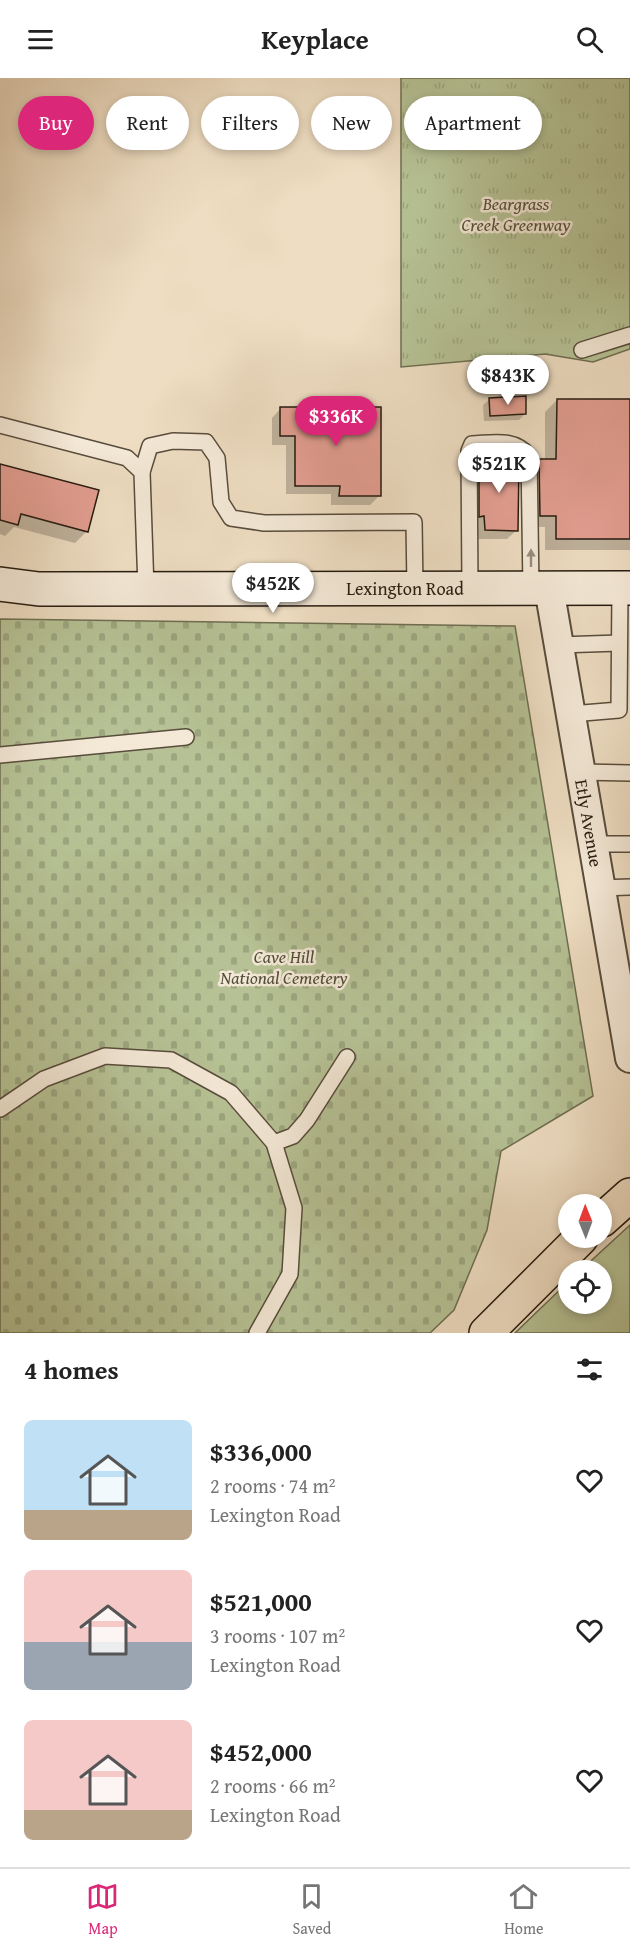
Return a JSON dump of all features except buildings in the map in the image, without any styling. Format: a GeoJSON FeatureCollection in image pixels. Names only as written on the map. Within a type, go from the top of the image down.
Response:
{"type":"FeatureCollection","features":[{"type":"Feature","properties":{"kind":"main road","name":"Lexington Road"},"geometry":{"type":"LineString","coordinates":[[0,584],[39,589],[625,588]]}},
{"type":"Feature","properties":{"kind":"main road"},"geometry":{"type":"LineString","coordinates":[[612,1211],[630,1196]]}},
{"type":"Feature","properties":{"kind":"main road"},"geometry":{"type":"LineString","coordinates":[[486,1333],[571,1248]]}},
{"type":"Feature","properties":{"kind":"street","name":"Etly Avenue"},"geometry":{"type":"LineString","coordinates":[[540,588],[559,645],[630,1058]]}},
{"type":"Feature","properties":{"kind":"lane"},"geometry":{"type":"LineString","coordinates":[[582,350],[630,335]]}},
{"type":"Feature","properties":{"kind":"lane"},"geometry":{"type":"LineString","coordinates":[[0,425],[127,458],[142,472]]}},
{"type":"Feature","properties":{"kind":"lane"},"geometry":{"type":"LineString","coordinates":[[146,589],[142,472],[150,446],[173,441],[206,442],[217,458],[221,502],[231,518],[264,523],[414,522],[415,588]]}},
{"type":"Feature","properties":{"kind":"lane"},"geometry":{"type":"LineString","coordinates":[[470,588],[469,451],[472,444],[511,442],[522,447],[529,456],[531,464],[540,588]]}},
{"type":"Feature","properties":{"kind":"lane"},"geometry":{"type":"LineString","coordinates":[[571,714],[619,710],[619,643],[625,588]]}},
{"type":"Feature","properties":{"kind":"lane"},"geometry":{"type":"LineString","coordinates":[[559,645],[619,643]]}},
{"type":"Feature","properties":{"kind":"lane"},"geometry":{"type":"LineString","coordinates":[[0,755],[186,737]]}},
{"type":"Feature","properties":{"kind":"lane"},"geometry":{"type":"LineString","coordinates":[[581,772],[630,773]]}},
{"type":"Feature","properties":{"kind":"lane"},"geometry":{"type":"LineString","coordinates":[[593,844],[630,844]]}},
{"type":"Feature","properties":{"kind":"lane"},"geometry":{"type":"LineString","coordinates":[[600,888],[630,887]]}},
{"type":"Feature","properties":{"kind":"lane"},"geometry":{"type":"LineString","coordinates":[[0,1109],[45,1079],[105,1056],[171,1060],[231,1093],[274,1143],[294,1208],[290,1274],[257,1333]]}},
{"type":"Feature","properties":{"kind":"lane"},"geometry":{"type":"LineString","coordinates":[[274,1143],[293,1136],[307,1120],[347,1057]]}},
{"type":"Feature","properties":{"kind":"green space","name":"Beargrass Creek Greenway"},"geometry":{"type":"Polygon","coordinates":[[[401,78],[630,78],[630,349],[593,362],[545,354],[401,367],[401,78]]]}},
{"type":"Feature","properties":{"kind":"green space","name":"Cave Hill National Cemetery"},"geometry":{"type":"Polygon","coordinates":[[[0,619],[515,626],[593,1096],[501,1151],[487,1230],[454,1310],[430,1333],[0,1333],[0,619]]]}},
{"type":"Feature","properties":{"kind":"green space"},"geometry":{"type":"Polygon","coordinates":[[[630,1225],[630,1333],[515,1333],[558,1292],[558,1314],[612,1314],[612,1260],[592,1260],[605,1248],[612,1248],[612,1242],[630,1225]]]}}]}
